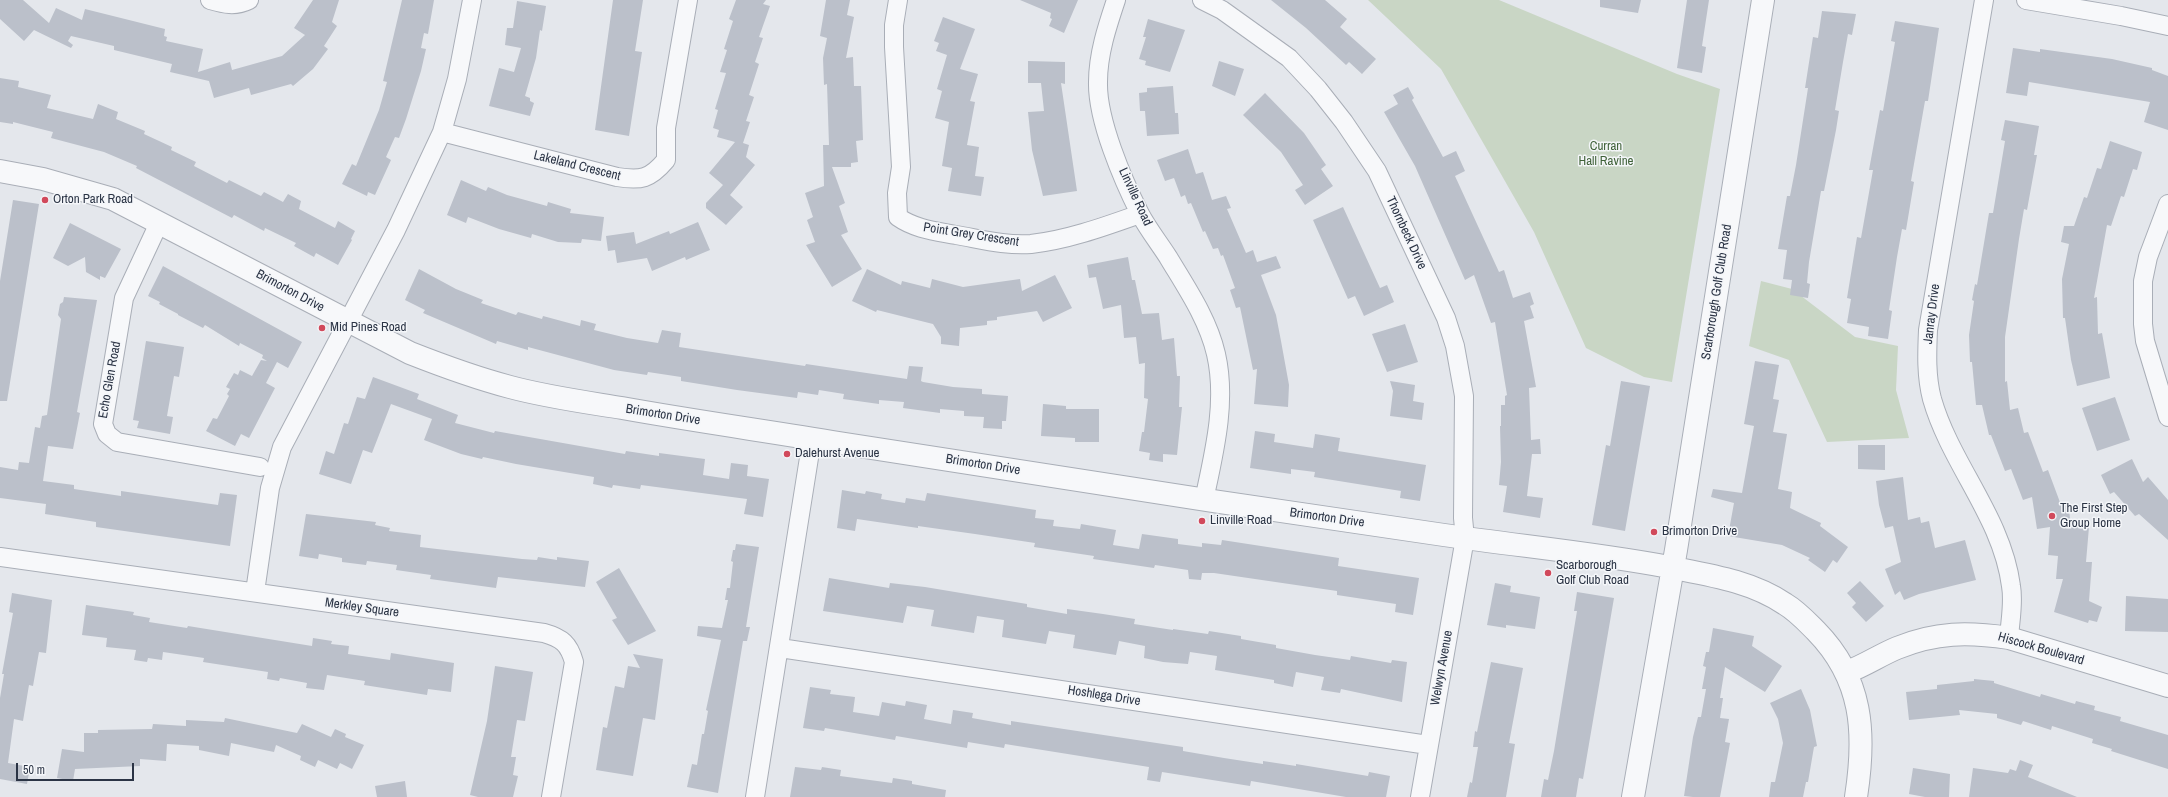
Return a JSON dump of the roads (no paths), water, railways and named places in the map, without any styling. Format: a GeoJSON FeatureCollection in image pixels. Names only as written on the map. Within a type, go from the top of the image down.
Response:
{"type":"FeatureCollection","features":[{"type":"Feature","properties":{"kind":"street"},"geometry":{"type":"LineString","coordinates":[[210,0],[231,5],[249,0]]}},
{"type":"Feature","properties":{"kind":"street"},"geometry":{"type":"LineString","coordinates":[[255,592],[270,488],[282,447],[396,230],[442,132],[457,79],[472,0]]}},
{"type":"Feature","properties":{"kind":"street","name":"Lakeland Crescent"},"geometry":{"type":"LineString","coordinates":[[442,132],[617,177],[632,180],[648,178],[666,160],[666,128],[688,0]]}},
{"type":"Feature","properties":{"kind":"street","name":"Point Grey Crescent"},"geometry":{"type":"LineString","coordinates":[[898,0],[894,25],[901,167],[897,193],[898,216],[906,223],[927,230],[1005,243],[1031,244],[1072,235],[1140,214]]}},
{"type":"Feature","properties":{"kind":"street","name":"Linville Road"},"geometry":{"type":"LineString","coordinates":[[1116,0],[1100,55],[1099,96],[1108,138],[1140,214],[1188,290],[1210,334],[1216,353],[1219,371],[1219,407],[1214,455],[1204,500]]}},
{"type":"Feature","properties":{"kind":"street","name":"Thornbeck Drive"},"geometry":{"type":"LineString","coordinates":[[1202,0],[1222,10],[1289,58],[1318,89],[1344,122],[1377,171],[1446,318],[1455,346],[1464,396],[1462,518],[1465,538]]}},
{"type":"Feature","properties":{"kind":"street","name":"Scarborough Golf Club Road"},"geometry":{"type":"LineString","coordinates":[[1633,797],[1672,568],[1763,0]]}},
{"type":"Feature","properties":{"kind":"street","name":"Janray Drive"},"geometry":{"type":"LineString","coordinates":[[1984,0],[1928,330],[1928,380],[1938,417],[1962,469],[1972,485],[1996,532],[2007,567],[2012,596],[2009,638]]}},
{"type":"Feature","properties":{"kind":"street"},"geometry":{"type":"LineString","coordinates":[[2026,0],[2121,16],[2168,26]]}},
{"type":"Feature","properties":{"kind":"street","name":"Brimorton Drive"},"geometry":{"type":"LineString","coordinates":[[0,172],[43,179],[113,199],[410,353],[461,372],[512,388],[674,417],[1204,500],[1465,538],[1569,550],[1672,568],[1739,583],[1762,591],[1786,604],[1821,636],[1835,653],[1847,672],[1857,699],[1861,727],[1860,759],[1856,797]]}},
{"type":"Feature","properties":{"kind":"street"},"geometry":{"type":"LineString","coordinates":[[2168,204],[2148,257],[2143,281],[2143,324],[2145,341],[2168,416]]}},
{"type":"Feature","properties":{"kind":"street","name":"Echo Glen Road"},"geometry":{"type":"LineString","coordinates":[[159,222],[124,298],[103,424],[107,434],[117,442],[260,467]]}},
{"type":"Feature","properties":{"kind":"street"},"geometry":{"type":"LineString","coordinates":[[755,797],[780,648],[812,438]]}},
{"type":"Feature","properties":{"kind":"street","name":"Welwyn Avenue"},"geometry":{"type":"LineString","coordinates":[[1420,797],[1465,538]]}},
{"type":"Feature","properties":{"kind":"street","name":"Merkley Square"},"geometry":{"type":"LineString","coordinates":[[0,557],[544,633],[564,640],[570,649],[574,662],[551,797]]}},
{"type":"Feature","properties":{"kind":"street","name":"Hiscock Boulevard"},"geometry":{"type":"LineString","coordinates":[[1847,672],[1898,648],[1940,634],[1983,634],[2009,638],[2168,686]]}},
{"type":"Feature","properties":{"kind":"street","name":"Hoshlega Drive"},"geometry":{"type":"LineString","coordinates":[[780,648],[1428,745]]}},
{"type":"Feature","properties":{"kind":"place","name":"Orton Park Road"},"geometry":{"type":"Point","coordinates":[45,200]}},
{"type":"Feature","properties":{"kind":"place","name":"Mid Pines Road"},"geometry":{"type":"Point","coordinates":[322,328]}},
{"type":"Feature","properties":{"kind":"place","name":"Dalehurst Avenue"},"geometry":{"type":"Point","coordinates":[787,454]}},
{"type":"Feature","properties":{"kind":"place","name":"The First Step Group Home"},"geometry":{"type":"Point","coordinates":[2052,516]}},
{"type":"Feature","properties":{"kind":"place","name":"Linville Road"},"geometry":{"type":"Point","coordinates":[1202,521]}},
{"type":"Feature","properties":{"kind":"place","name":"Brimorton Drive"},"geometry":{"type":"Point","coordinates":[1654,532]}},
{"type":"Feature","properties":{"kind":"place","name":"Scarborough Golf Club Road"},"geometry":{"type":"Point","coordinates":[1548,573]}},
{"type":"Feature","properties":{"kind":"park label","name":"Curran Hall Ravine"},"geometry":{"type":"Point","coordinates":[1606,154]}}]}
